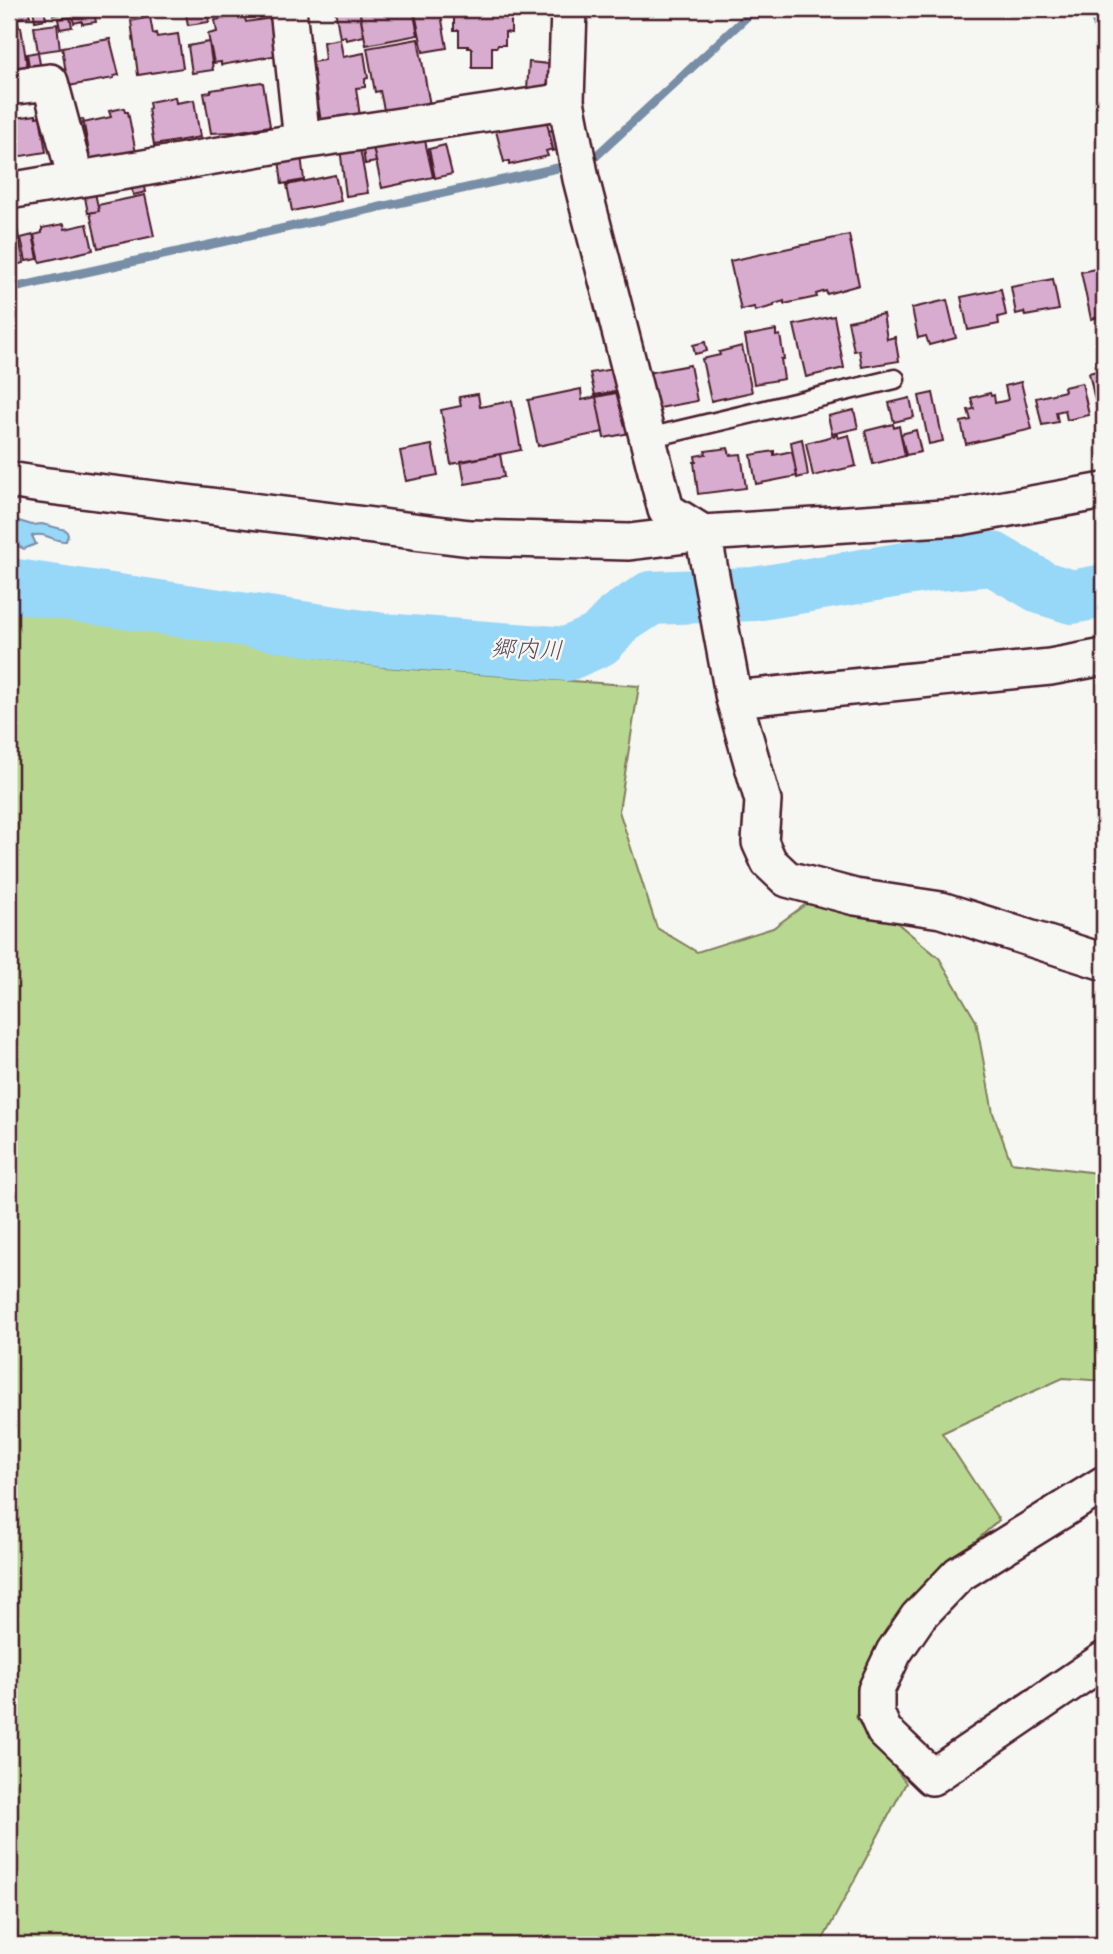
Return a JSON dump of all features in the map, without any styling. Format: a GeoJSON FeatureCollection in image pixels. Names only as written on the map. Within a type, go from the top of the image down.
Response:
{"type":"FeatureCollection","features":[{"type":"Feature","properties":{"kind":"street"},"geometry":{"type":"LineString","coordinates":[[288,9],[302,141]]}},
{"type":"Feature","properties":{"kind":"street"},"geometry":{"type":"LineString","coordinates":[[569,9],[566,101],[579,165],[666,510],[703,533],[734,699],[764,801],[760,842],[769,862],[786,879],[855,897],[942,910],[1104,962]]}},
{"type":"Feature","properties":{"kind":"street"},"geometry":{"type":"LineString","coordinates":[[9,87],[50,82],[76,179]]}},
{"type":"Feature","properties":{"kind":"street"},"geometry":{"type":"LineString","coordinates":[[9,191],[302,141],[566,101]]}},
{"type":"Feature","properties":{"kind":"street"},"geometry":{"type":"LineString","coordinates":[[9,480],[470,538],[629,542],[703,533],[960,517],[1104,491]]}},
{"type":"Feature","properties":{"kind":"street"},"geometry":{"type":"LineString","coordinates":[[734,699],[1050,667],[1104,657]]}},
{"type":"Feature","properties":{"kind":"street"},"geometry":{"type":"LineString","coordinates":[[1104,1484],[959,1574],[918,1617],[894,1652],[876,1690],[876,1713],[884,1731],[932,1777],[1104,1660]]}},
{"type":"Feature","properties":{"kind":"lane"},"geometry":{"type":"LineString","coordinates":[[648,438],[895,379]]}},
{"type":"Feature","properties":{"kind":"green space"},"geometry":{"type":"Polygon","coordinates":[[[9,608],[384,667],[639,686],[619,811],[657,928],[697,952],[773,928],[806,904],[890,917],[939,958],[976,1021],[993,1113],[1011,1162],[1104,1174],[1104,1381],[1063,1378],[942,1433],[999,1520],[910,1601],[863,1681],[856,1717],[906,1783],[820,1945],[9,1945],[9,608]]]}},
{"type":"Feature","properties":{"kind":"water"},"geometry":{"type":"Polygon","coordinates":[[[9,518],[32,525],[42,524],[66,530],[66,541],[36,535],[32,536],[36,544],[24,549],[9,545],[9,518]]]}},
{"type":"Feature","properties":{"kind":"building"},"geometry":{"type":"Polygon","coordinates":[[[9,9],[28,9],[30,16],[17,18],[27,66],[9,69],[9,9]]]}},
{"type":"Feature","properties":{"kind":"building"},"geometry":{"type":"Polygon","coordinates":[[[33,9],[44,9],[46,19],[35,21],[33,9]]]}},
{"type":"Feature","properties":{"kind":"building"},"geometry":{"type":"Polygon","coordinates":[[[52,9],[90,9],[53,15],[52,9]]]}},
{"type":"Feature","properties":{"kind":"building"},"geometry":{"type":"Polygon","coordinates":[[[185,9],[207,9],[209,22],[188,25],[185,9]]]}},
{"type":"Feature","properties":{"kind":"building"},"geometry":{"type":"Polygon","coordinates":[[[335,9],[359,9],[364,36],[346,40],[345,36],[340,38],[335,9]]]}},
{"type":"Feature","properties":{"kind":"building"},"geometry":{"type":"Polygon","coordinates":[[[368,9],[413,9],[418,35],[366,45],[360,13],[369,12],[368,9]]]}},
{"type":"Feature","properties":{"kind":"building"},"geometry":{"type":"Polygon","coordinates":[[[440,9],[447,48],[423,52],[415,13],[440,9]]]}},
{"type":"Feature","properties":{"kind":"building"},"geometry":{"type":"Polygon","coordinates":[[[454,9],[511,9],[511,33],[505,32],[505,45],[492,47],[492,68],[472,68],[472,48],[459,46],[459,30],[454,30],[454,9]]]}},
{"type":"Feature","properties":{"kind":"building"},"geometry":{"type":"Polygon","coordinates":[[[94,12],[96,22],[74,23],[72,16],[94,12]]]}},
{"type":"Feature","properties":{"kind":"building"},"geometry":{"type":"Polygon","coordinates":[[[244,15],[246,22],[278,17],[284,54],[221,65],[221,62],[214,63],[208,34],[217,32],[215,20],[244,15]]]}},
{"type":"Feature","properties":{"kind":"building"},"geometry":{"type":"Polygon","coordinates":[[[70,17],[72,27],[60,29],[58,19],[70,17]]]}},
{"type":"Feature","properties":{"kind":"building"},"geometry":{"type":"Polygon","coordinates":[[[150,17],[153,34],[156,33],[157,37],[178,34],[183,68],[138,75],[131,21],[150,17]]]}},
{"type":"Feature","properties":{"kind":"building"},"geometry":{"type":"Polygon","coordinates":[[[57,24],[60,49],[38,52],[34,27],[57,24]]]}},
{"type":"Feature","properties":{"kind":"building"},"geometry":{"type":"Polygon","coordinates":[[[110,39],[119,75],[68,86],[62,47],[110,39]]]}},
{"type":"Feature","properties":{"kind":"building"},"geometry":{"type":"Polygon","coordinates":[[[340,39],[343,57],[364,53],[368,78],[365,79],[365,87],[356,88],[361,124],[322,129],[312,62],[325,60],[323,42],[340,39]]]}},
{"type":"Feature","properties":{"kind":"building"},"geometry":{"type":"Polygon","coordinates":[[[418,39],[431,111],[386,119],[380,91],[375,92],[367,48],[418,39]]]}},
{"type":"Feature","properties":{"kind":"building"},"geometry":{"type":"Polygon","coordinates":[[[209,42],[213,70],[192,73],[188,46],[209,42]]]}},
{"type":"Feature","properties":{"kind":"building"},"geometry":{"type":"Polygon","coordinates":[[[38,52],[42,76],[31,78],[27,54],[38,52]]]}},
{"type":"Feature","properties":{"kind":"building"},"geometry":{"type":"Polygon","coordinates":[[[529,62],[549,64],[548,90],[527,89],[529,62]]]}},
{"type":"Feature","properties":{"kind":"building"},"geometry":{"type":"Polygon","coordinates":[[[261,82],[270,126],[211,133],[204,93],[261,82]]]}},
{"type":"Feature","properties":{"kind":"building"},"geometry":{"type":"Polygon","coordinates":[[[175,97],[176,103],[194,100],[200,137],[154,145],[149,102],[175,97]]]}},
{"type":"Feature","properties":{"kind":"building"},"geometry":{"type":"Polygon","coordinates":[[[124,108],[125,112],[128,112],[136,153],[91,162],[83,123],[111,117],[109,111],[124,108]]]}},
{"type":"Feature","properties":{"kind":"building"},"geometry":{"type":"Polygon","coordinates":[[[40,116],[46,152],[15,157],[16,162],[9,164],[9,119],[40,116]]]}},
{"type":"Feature","properties":{"kind":"building"},"geometry":{"type":"Polygon","coordinates":[[[546,118],[553,149],[546,151],[548,156],[509,165],[509,161],[504,162],[495,127],[546,118]]]}},
{"type":"Feature","properties":{"kind":"building"},"geometry":{"type":"Polygon","coordinates":[[[83,119],[90,157],[80,158],[74,120],[83,119]]]}},
{"type":"Feature","properties":{"kind":"building"},"geometry":{"type":"Polygon","coordinates":[[[559,128],[565,148],[552,151],[549,131],[559,128]]]}},
{"type":"Feature","properties":{"kind":"building"},"geometry":{"type":"Polygon","coordinates":[[[424,136],[433,177],[382,188],[373,147],[424,136]]]}},
{"type":"Feature","properties":{"kind":"building"},"geometry":{"type":"Polygon","coordinates":[[[362,143],[373,147],[376,162],[365,164],[362,143]]]}},
{"type":"Feature","properties":{"kind":"building"},"geometry":{"type":"Polygon","coordinates":[[[445,145],[452,174],[435,178],[429,149],[445,145]]]}},
{"type":"Feature","properties":{"kind":"building"},"geometry":{"type":"Polygon","coordinates":[[[340,148],[360,149],[368,193],[346,196],[340,148]]]}},
{"type":"Feature","properties":{"kind":"building"},"geometry":{"type":"Polygon","coordinates":[[[301,155],[304,180],[282,184],[279,159],[301,155]]]}},
{"type":"Feature","properties":{"kind":"building"},"geometry":{"type":"Polygon","coordinates":[[[335,175],[341,201],[292,211],[287,185],[335,175]]]}},
{"type":"Feature","properties":{"kind":"building"},"geometry":{"type":"Polygon","coordinates":[[[144,182],[146,192],[133,195],[131,185],[144,182]]]}},
{"type":"Feature","properties":{"kind":"building"},"geometry":{"type":"Polygon","coordinates":[[[94,189],[99,211],[88,213],[84,192],[94,189]]]}},
{"type":"Feature","properties":{"kind":"building"},"geometry":{"type":"Polygon","coordinates":[[[145,195],[154,236],[98,248],[90,213],[99,211],[98,205],[145,195]]]}},
{"type":"Feature","properties":{"kind":"building"},"geometry":{"type":"Polygon","coordinates":[[[15,219],[24,263],[9,266],[9,220],[15,219]]]}},
{"type":"Feature","properties":{"kind":"building"},"geometry":{"type":"Polygon","coordinates":[[[64,224],[65,229],[87,224],[93,250],[40,262],[34,235],[42,233],[42,228],[64,224]]]}},
{"type":"Feature","properties":{"kind":"building"},"geometry":{"type":"Polygon","coordinates":[[[33,235],[38,259],[26,261],[21,238],[33,235]]]}},
{"type":"Feature","properties":{"kind":"building"},"geometry":{"type":"Polygon","coordinates":[[[849,235],[859,285],[827,294],[826,291],[816,294],[817,297],[784,304],[784,301],[755,311],[754,307],[741,310],[730,261],[849,235]]]}},
{"type":"Feature","properties":{"kind":"building"},"geometry":{"type":"Polygon","coordinates":[[[1104,267],[1104,316],[1091,319],[1081,272],[1104,267]]]}},
{"type":"Feature","properties":{"kind":"building"},"geometry":{"type":"Polygon","coordinates":[[[1053,279],[1059,310],[1025,316],[1024,312],[1016,314],[1011,287],[1053,279]]]}},
{"type":"Feature","properties":{"kind":"building"},"geometry":{"type":"Polygon","coordinates":[[[1001,289],[1006,315],[998,317],[999,324],[968,330],[961,297],[1001,289]]]}},
{"type":"Feature","properties":{"kind":"building"},"geometry":{"type":"Polygon","coordinates":[[[947,300],[956,338],[929,345],[926,336],[918,338],[912,308],[947,300]]]}},
{"type":"Feature","properties":{"kind":"building"},"geometry":{"type":"Polygon","coordinates":[[[883,314],[887,339],[895,337],[899,361],[862,367],[859,350],[854,351],[848,321],[883,314]]]}},
{"type":"Feature","properties":{"kind":"building"},"geometry":{"type":"Polygon","coordinates":[[[834,316],[844,368],[806,377],[794,325],[834,316]]]}},
{"type":"Feature","properties":{"kind":"building"},"geometry":{"type":"Polygon","coordinates":[[[776,330],[776,336],[780,335],[784,359],[781,359],[784,379],[754,384],[745,336],[776,330]]]}},
{"type":"Feature","properties":{"kind":"building"},"geometry":{"type":"Polygon","coordinates":[[[705,342],[707,351],[695,354],[693,345],[705,342]]]}},
{"type":"Feature","properties":{"kind":"building"},"geometry":{"type":"Polygon","coordinates":[[[742,346],[752,392],[711,401],[702,359],[742,346]]]}},
{"type":"Feature","properties":{"kind":"building"},"geometry":{"type":"Polygon","coordinates":[[[690,365],[697,401],[654,409],[647,373],[690,365]]]}},
{"type":"Feature","properties":{"kind":"building"},"geometry":{"type":"Polygon","coordinates":[[[613,369],[617,391],[595,395],[590,373],[613,369]]]}},
{"type":"Feature","properties":{"kind":"building"},"geometry":{"type":"Polygon","coordinates":[[[1104,369],[1104,413],[1098,414],[1089,373],[1104,369]]]}},
{"type":"Feature","properties":{"kind":"building"},"geometry":{"type":"Polygon","coordinates":[[[1021,382],[1032,429],[966,444],[961,422],[971,420],[968,410],[974,409],[971,398],[990,393],[991,396],[994,395],[995,403],[1008,400],[1005,386],[1021,382]]]}},
{"type":"Feature","properties":{"kind":"building"},"geometry":{"type":"Polygon","coordinates":[[[1082,383],[1089,415],[1067,420],[1065,410],[1056,412],[1058,422],[1042,425],[1036,398],[1065,391],[1064,387],[1082,383]]]}},
{"type":"Feature","properties":{"kind":"building"},"geometry":{"type":"Polygon","coordinates":[[[581,389],[582,400],[596,397],[603,432],[538,446],[528,400],[581,389]]]}},
{"type":"Feature","properties":{"kind":"building"},"geometry":{"type":"Polygon","coordinates":[[[621,392],[630,433],[604,438],[596,397],[621,392]]]}},
{"type":"Feature","properties":{"kind":"building"},"geometry":{"type":"Polygon","coordinates":[[[933,393],[943,441],[929,444],[919,396],[933,393]]]}},
{"type":"Feature","properties":{"kind":"building"},"geometry":{"type":"Polygon","coordinates":[[[478,394],[480,407],[512,401],[521,450],[451,464],[441,410],[461,406],[459,397],[478,394]]]}},
{"type":"Feature","properties":{"kind":"building"},"geometry":{"type":"Polygon","coordinates":[[[910,398],[914,417],[894,422],[889,403],[910,398]]]}},
{"type":"Feature","properties":{"kind":"building"},"geometry":{"type":"Polygon","coordinates":[[[854,410],[858,428],[832,434],[828,416],[854,410]]]}},
{"type":"Feature","properties":{"kind":"building"},"geometry":{"type":"Polygon","coordinates":[[[893,424],[894,428],[899,426],[905,456],[873,464],[865,431],[893,424]]]}},
{"type":"Feature","properties":{"kind":"building"},"geometry":{"type":"Polygon","coordinates":[[[916,430],[921,452],[906,455],[901,434],[916,430]]]}},
{"type":"Feature","properties":{"kind":"building"},"geometry":{"type":"Polygon","coordinates":[[[837,435],[838,438],[849,435],[856,466],[813,476],[806,443],[837,435]]]}},
{"type":"Feature","properties":{"kind":"building"},"geometry":{"type":"Polygon","coordinates":[[[802,439],[808,475],[797,478],[791,442],[802,439]]]}},
{"type":"Feature","properties":{"kind":"building"},"geometry":{"type":"Polygon","coordinates":[[[432,445],[438,475],[406,481],[400,451],[432,445]]]}},
{"type":"Feature","properties":{"kind":"building"},"geometry":{"type":"Polygon","coordinates":[[[728,448],[730,455],[741,454],[746,488],[698,494],[695,456],[706,454],[705,451],[728,448]]]}},
{"type":"Feature","properties":{"kind":"building"},"geometry":{"type":"Polygon","coordinates":[[[774,451],[774,455],[792,451],[797,476],[756,484],[751,455],[774,451]]]}},
{"type":"Feature","properties":{"kind":"building"},"geometry":{"type":"Polygon","coordinates":[[[500,454],[504,477],[465,484],[461,461],[500,454]]]}},
{"type":"Feature","properties":{"kind":"waterway"},"geometry":{"type":"LineString","coordinates":[[584,161],[595,157],[755,9]]}},
{"type":"Feature","properties":{"kind":"waterway"},"geometry":{"type":"LineString","coordinates":[[1092,9],[1104,48]]}},
{"type":"Feature","properties":{"kind":"waterway"},"geometry":{"type":"LineString","coordinates":[[9,289],[571,165]]}},
{"type":"Feature","properties":{"kind":"waterway","name":"郷内川"},"geometry":{"type":"LineString","coordinates":[[9,585],[383,640],[567,654],[599,640],[619,619],[651,598],[754,594],[935,564],[993,559],[1043,588],[1072,597],[1104,591]]}}]}
